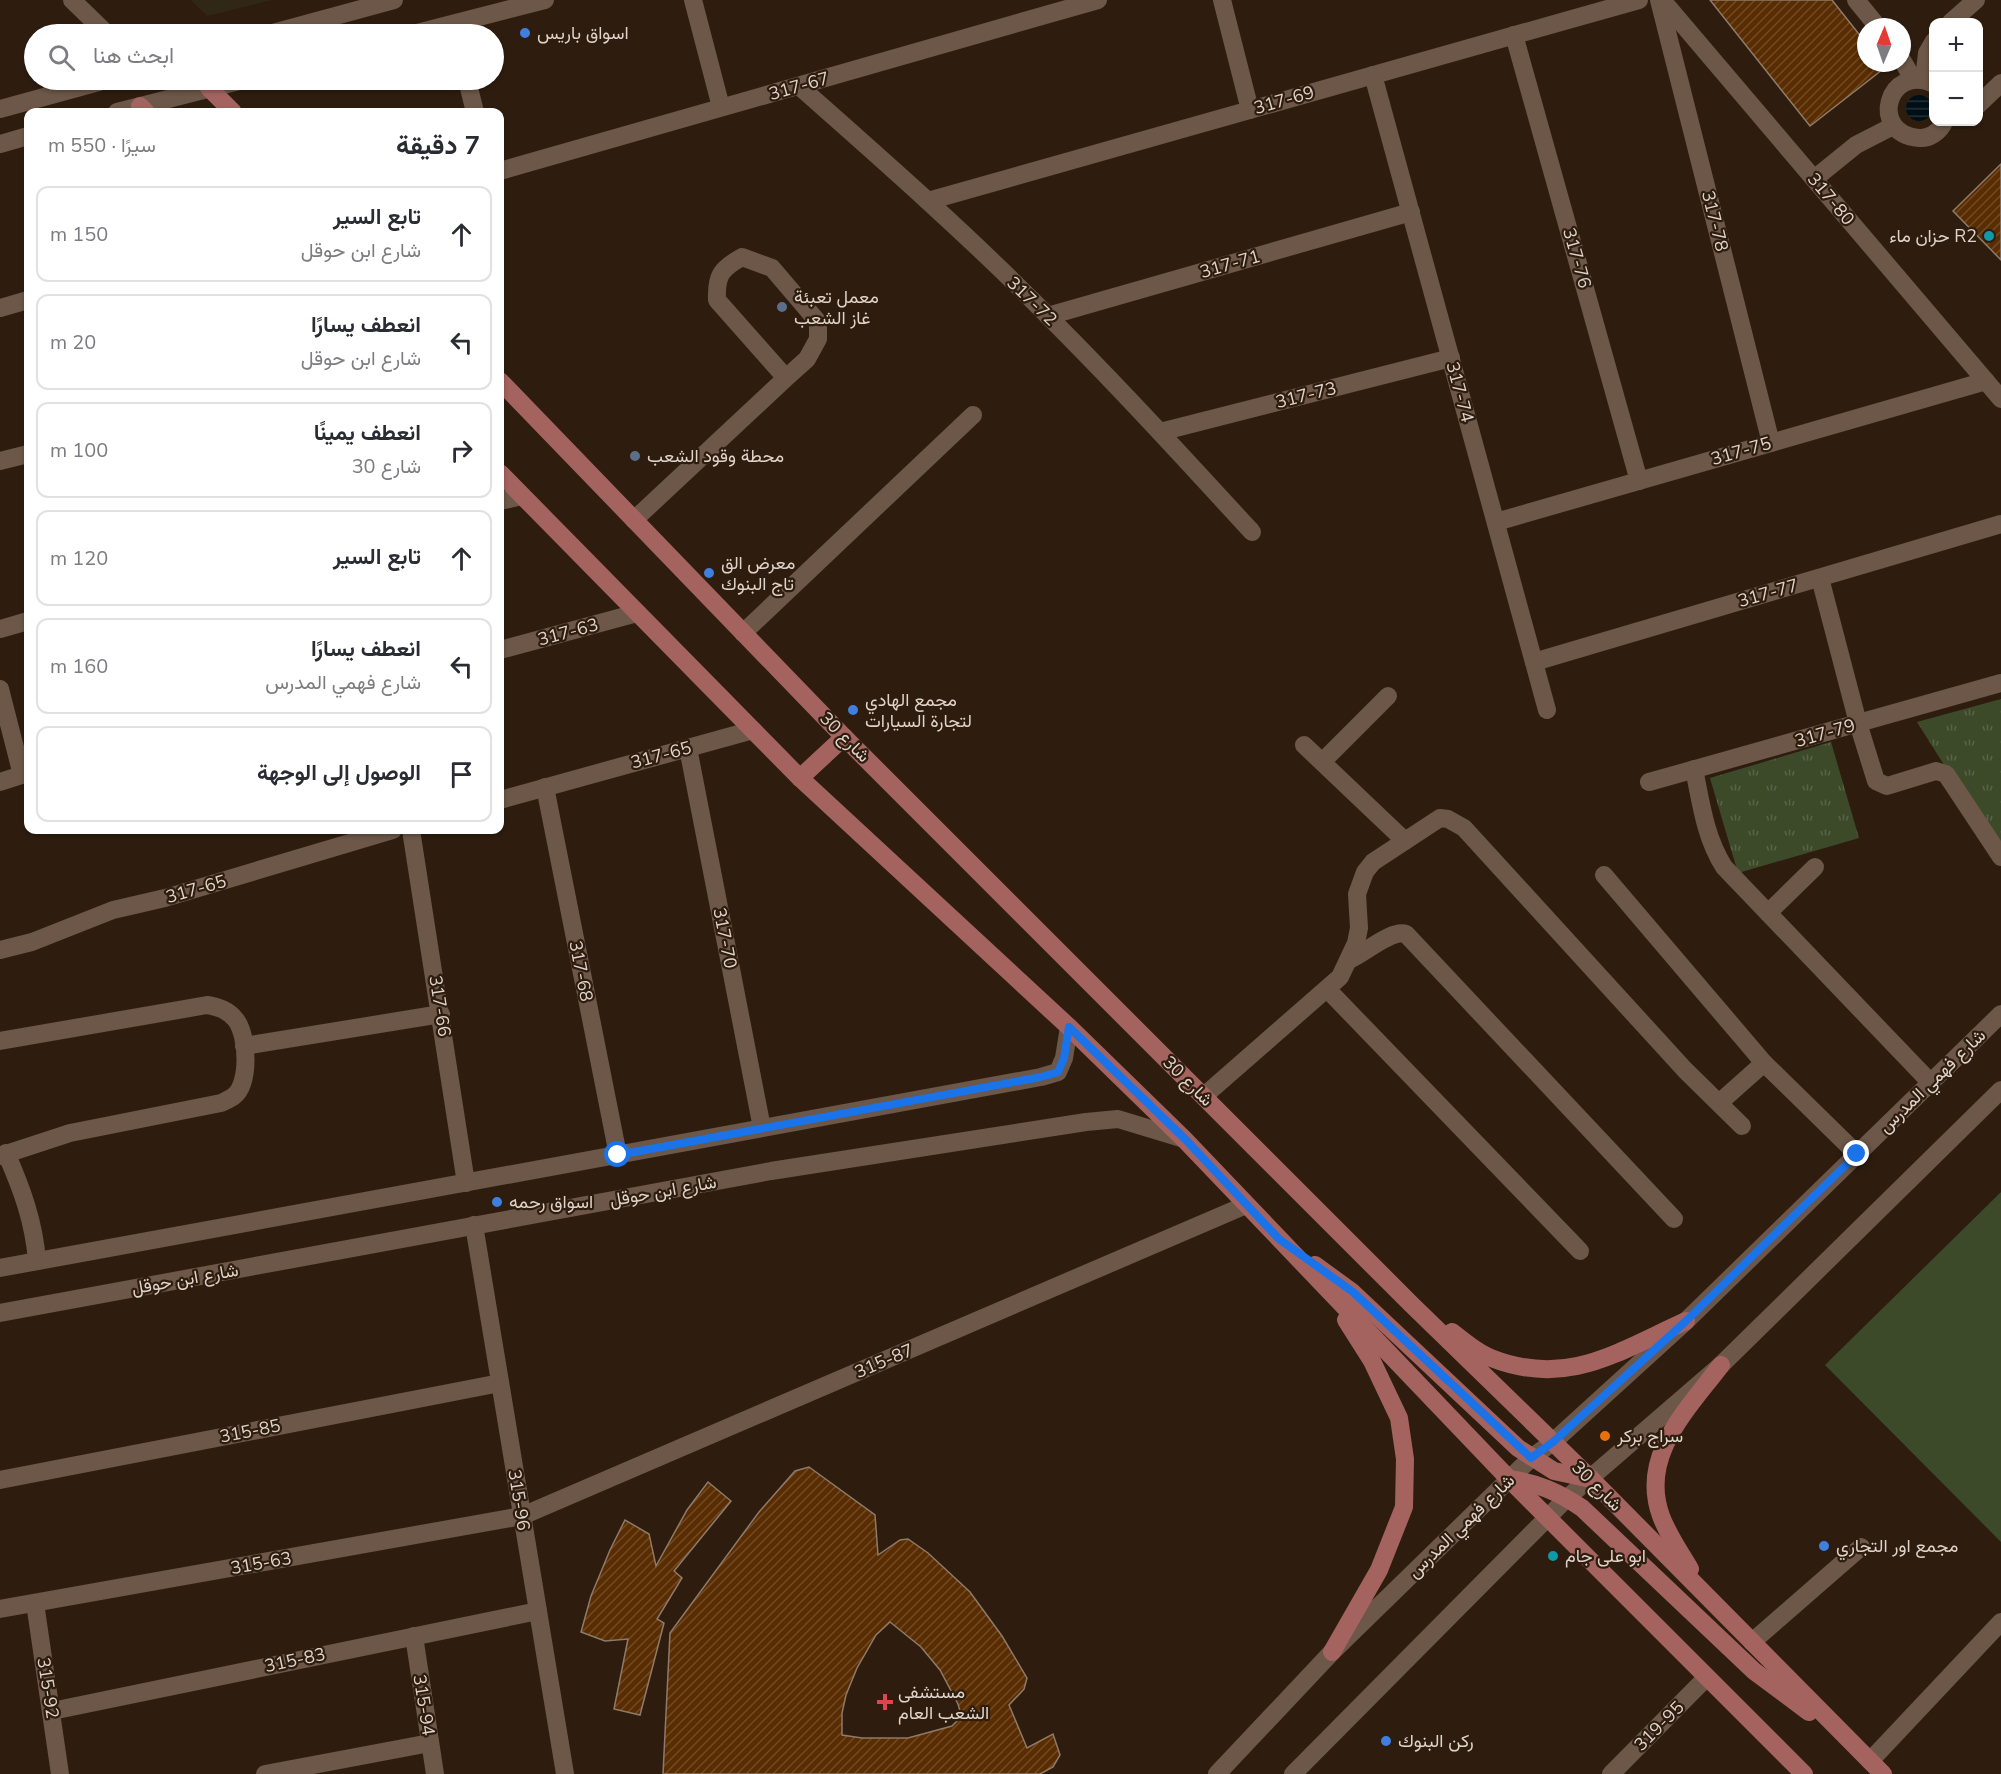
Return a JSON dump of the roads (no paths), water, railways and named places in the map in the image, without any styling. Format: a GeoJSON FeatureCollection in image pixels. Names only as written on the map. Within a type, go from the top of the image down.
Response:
{"type":"FeatureCollection","features":[{"type":"Feature","properties":{"kind":"main road"},"geometry":{"type":"LineString","coordinates":[[211,90],[229,108]]}},
{"type":"Feature","properties":{"kind":"main road","name":"شارع 30"},"geometry":{"type":"LineString","coordinates":[[504,385],[844,737],[1411,1304],[1591,1479],[1883,1774]]}},
{"type":"Feature","properties":{"kind":"main road"},"geometry":{"type":"LineString","coordinates":[[504,477],[800,778],[1069,1027],[1185,1139],[1509,1479],[1804,1774]]}},
{"type":"Feature","properties":{"kind":"main road"},"geometry":{"type":"LineString","coordinates":[[800,778],[844,737]]}},
{"type":"Feature","properties":{"kind":"main road"},"geometry":{"type":"LineString","coordinates":[[1279,1239],[1353,1292],[1531,1458],[1554,1471],[1591,1479]]}},
{"type":"Feature","properties":{"kind":"main road"},"geometry":{"type":"LineString","coordinates":[[1326,1288],[1372,1361],[1399,1418],[1405,1459],[1404,1507],[1379,1570],[1332,1652]]}},
{"type":"Feature","properties":{"kind":"main road"},"geometry":{"type":"LineString","coordinates":[[1411,1304],[1489,1357],[1532,1371],[1565,1370],[1598,1361],[1686,1321]]}},
{"type":"Feature","properties":{"kind":"main road"},"geometry":{"type":"LineString","coordinates":[[1705,1594],[1661,1517],[1656,1500],[1654,1475],[1665,1439],[1720,1365]]}},
{"type":"Feature","properties":{"kind":"main road"},"geometry":{"type":"LineString","coordinates":[[1509,1479],[1543,1485],[1582,1508],[1754,1671],[1854,1745]]}},
{"type":"Feature","properties":{"kind":"street"},"geometry":{"type":"LineString","coordinates":[[72,0],[96,24]]}},
{"type":"Feature","properties":{"kind":"street"},"geometry":{"type":"LineString","coordinates":[[306,24],[394,0]]}},
{"type":"Feature","properties":{"kind":"street"},"geometry":{"type":"LineString","coordinates":[[470,24],[545,0]]}},
{"type":"Feature","properties":{"kind":"street"},"geometry":{"type":"LineString","coordinates":[[693,0],[721,107]]}},
{"type":"Feature","properties":{"kind":"street","name":"317-67"},"geometry":{"type":"LineString","coordinates":[[504,170],[799,86],[1043,8],[1098,0]]}},
{"type":"Feature","properties":{"kind":"street"},"geometry":{"type":"LineString","coordinates":[[1222,0],[1250,110]]}},
{"type":"Feature","properties":{"kind":"street","name":"317-69"},"geometry":{"type":"LineString","coordinates":[[928,201],[1640,0]]}},
{"type":"Feature","properties":{"kind":"street","name":"317-80"},"geometry":{"type":"LineString","coordinates":[[1660,0],[2001,399]]}},
{"type":"Feature","properties":{"kind":"street","name":"317-78"},"geometry":{"type":"LineString","coordinates":[[1660,0],[1771,443]]}},
{"type":"Feature","properties":{"kind":"street"},"geometry":{"type":"LineString","coordinates":[[1856,0],[1871,18]]}},
{"type":"Feature","properties":{"kind":"street"},"geometry":{"type":"LineString","coordinates":[[1956,18],[1976,0]]}},
{"type":"Feature","properties":{"kind":"street","name":"317-76"},"geometry":{"type":"LineString","coordinates":[[1515,35],[1639,481]]}},
{"type":"Feature","properties":{"kind":"street"},"geometry":{"type":"LineString","coordinates":[[1923,80],[1929,50]]}},
{"type":"Feature","properties":{"kind":"street"},"geometry":{"type":"LineString","coordinates":[[1911,69],[1923,80]]}},
{"type":"Feature","properties":{"kind":"street","name":"317-74"},"geometry":{"type":"LineString","coordinates":[[1373,75],[1547,710]]}},
{"type":"Feature","properties":{"kind":"street"},"geometry":{"type":"LineString","coordinates":[[1923,80],[1899,85],[1890,97],[1888,112],[1893,126],[1907,137],[1925,138],[1942,126]]}},
{"type":"Feature","properties":{"kind":"street"},"geometry":{"type":"LineString","coordinates":[[1983,100],[2001,83]]}},
{"type":"Feature","properties":{"kind":"street","name":"317-72"},"geometry":{"type":"LineString","coordinates":[[799,86],[928,201],[1048,316],[1252,532]]}},
{"type":"Feature","properties":{"kind":"street"},"geometry":{"type":"LineString","coordinates":[[0,109],[69,90]]}},
{"type":"Feature","properties":{"kind":"street"},"geometry":{"type":"LineString","coordinates":[[146,108],[203,90]]}},
{"type":"Feature","properties":{"kind":"street"},"geometry":{"type":"LineString","coordinates":[[470,90],[474,108]]}},
{"type":"Feature","properties":{"kind":"street"},"geometry":{"type":"LineString","coordinates":[[1814,179],[1856,145],[1893,126]]}},
{"type":"Feature","properties":{"kind":"street"},"geometry":{"type":"LineString","coordinates":[[0,144],[24,137]]}},
{"type":"Feature","properties":{"kind":"street","name":"317-71"},"geometry":{"type":"LineString","coordinates":[[1048,316],[1411,212]]}},
{"type":"Feature","properties":{"kind":"street"},"geometry":{"type":"LineString","coordinates":[[634,520],[786,378],[807,358],[818,339],[818,322],[772,268],[742,257],[727,266],[716,281],[717,300],[786,378]]}},
{"type":"Feature","properties":{"kind":"street"},"geometry":{"type":"LineString","coordinates":[[0,308],[24,301]]}},
{"type":"Feature","properties":{"kind":"street","name":"317-73"},"geometry":{"type":"LineString","coordinates":[[1160,432],[1451,358]]}},
{"type":"Feature","properties":{"kind":"street","name":"317-75"},"geometry":{"type":"LineString","coordinates":[[1496,522],[1986,381]]}},
{"type":"Feature","properties":{"kind":"street"},"geometry":{"type":"LineString","coordinates":[[743,633],[973,415]]}},
{"type":"Feature","properties":{"kind":"street"},"geometry":{"type":"LineString","coordinates":[[0,461],[24,455]]}},
{"type":"Feature","properties":{"kind":"street"},"geometry":{"type":"LineString","coordinates":[[504,500],[522,496]]}},
{"type":"Feature","properties":{"kind":"street","name":"317-77"},"geometry":{"type":"LineString","coordinates":[[1534,662],[2001,524]]}},
{"type":"Feature","properties":{"kind":"street"},"geometry":{"type":"LineString","coordinates":[[1820,578],[1858,723],[1876,781],[1887,786],[1936,771],[1947,774],[2001,857]]}},
{"type":"Feature","properties":{"kind":"street","name":"317-63"},"geometry":{"type":"LineString","coordinates":[[504,649],[637,613]]}},
{"type":"Feature","properties":{"kind":"street"},"geometry":{"type":"LineString","coordinates":[[0,629],[24,622]]}},
{"type":"Feature","properties":{"kind":"street","name":"317-79"},"geometry":{"type":"LineString","coordinates":[[1649,782],[2001,683]]}},
{"type":"Feature","properties":{"kind":"street"},"geometry":{"type":"LineString","coordinates":[[0,689],[24,771]]}},
{"type":"Feature","properties":{"kind":"street"},"geometry":{"type":"LineString","coordinates":[[1322,762],[1388,696]]}},
{"type":"Feature","properties":{"kind":"street","name":"317-65"},"geometry":{"type":"LineString","coordinates":[[504,799],[753,730]]}},
{"type":"Feature","properties":{"kind":"street"},"geometry":{"type":"LineString","coordinates":[[1304,745],[1405,841]]}},
{"type":"Feature","properties":{"kind":"street","name":"317-70"},"geometry":{"type":"LineString","coordinates":[[688,748],[762,1128]]}},
{"type":"Feature","properties":{"kind":"street"},"geometry":{"type":"LineString","coordinates":[[1694,769],[1713,850],[1724,867],[1931,1083]]}},
{"type":"Feature","properties":{"kind":"street"},"geometry":{"type":"LineString","coordinates":[[0,782],[24,774]]}},
{"type":"Feature","properties":{"kind":"street","name":"317-68"},"geometry":{"type":"LineString","coordinates":[[545,787],[618,1155]]}},
{"type":"Feature","properties":{"kind":"street"},"geometry":{"type":"LineString","coordinates":[[1204,1096],[1328,990],[1349,960],[1359,928],[1357,906],[1360,882],[1372,862],[1440,818],[1456,821],[1464,828],[1685,1070],[1742,1125]]}},
{"type":"Feature","properties":{"kind":"street","name":"317-65"},"geometry":{"type":"LineString","coordinates":[[0,950],[32,942],[113,910],[165,898],[380,834]]}},
{"type":"Feature","properties":{"kind":"street","name":"317-66"},"geometry":{"type":"LineString","coordinates":[[412,834],[466,1183]]}},
{"type":"Feature","properties":{"kind":"street"},"geometry":{"type":"LineString","coordinates":[[1768,914],[1815,867]]}},
{"type":"Feature","properties":{"kind":"street"},"geometry":{"type":"LineString","coordinates":[[1604,875],[1764,1063],[1857,1154]]}},
{"type":"Feature","properties":{"kind":"street"},"geometry":{"type":"LineString","coordinates":[[1349,960],[1377,946],[1395,932],[1406,934],[1674,1220]]}},
{"type":"Feature","properties":{"kind":"street"},"geometry":{"type":"LineString","coordinates":[[1328,990],[1580,1251]]}},
{"type":"Feature","properties":{"kind":"street"},"geometry":{"type":"LineString","coordinates":[[0,1041],[207,1005],[219,1007],[238,1023],[244,1047],[243,1083],[234,1096],[221,1103],[70,1133],[3,1155],[25,1196],[34,1231],[38,1261]]}},
{"type":"Feature","properties":{"kind":"street"},"geometry":{"type":"LineString","coordinates":[[244,1047],[441,1014]]}},
{"type":"Feature","properties":{"kind":"street","name":"شارع فهمي المدرس"},"geometry":{"type":"LineString","coordinates":[[1217,1774],[1332,1652],[1509,1479],[1686,1321],[2001,1014]]}},
{"type":"Feature","properties":{"kind":"street"},"geometry":{"type":"LineString","coordinates":[[0,1268],[1041,1077],[1058,1072],[1064,1058],[1069,1027]]}},
{"type":"Feature","properties":{"kind":"street"},"geometry":{"type":"LineString","coordinates":[[1719,1103],[1764,1063]]}},
{"type":"Feature","properties":{"kind":"street"},"geometry":{"type":"LineString","coordinates":[[1293,1774],[1567,1498],[1720,1365],[2001,1090]]}},
{"type":"Feature","properties":{"kind":"street","name":"شارع ابن حوقل"},"geometry":{"type":"LineString","coordinates":[[0,1313],[771,1171],[1086,1122],[1118,1119],[1185,1139]]}},
{"type":"Feature","properties":{"kind":"street","name":"315-87"},"geometry":{"type":"LineString","coordinates":[[522,1516],[1246,1205]]}},
{"type":"Feature","properties":{"kind":"street","name":"315-96"},"geometry":{"type":"LineString","coordinates":[[474,1225],[565,1774]]}},
{"type":"Feature","properties":{"kind":"street","name":"315-85"},"geometry":{"type":"LineString","coordinates":[[0,1480],[500,1383]]}},
{"type":"Feature","properties":{"kind":"street","name":"315-63"},"geometry":{"type":"LineString","coordinates":[[0,1609],[522,1516]]}},
{"type":"Feature","properties":{"kind":"street"},"geometry":{"type":"LineString","coordinates":[[1752,1642],[1861,1547]]}},
{"type":"Feature","properties":{"kind":"street","name":"315-92"},"geometry":{"type":"LineString","coordinates":[[35,1603],[60,1774]]}},
{"type":"Feature","properties":{"kind":"street","name":"315-83"},"geometry":{"type":"LineString","coordinates":[[52,1710],[538,1611]]}},
{"type":"Feature","properties":{"kind":"street"},"geometry":{"type":"LineString","coordinates":[[1870,1761],[2001,1622]]}},
{"type":"Feature","properties":{"kind":"street","name":"315-94"},"geometry":{"type":"LineString","coordinates":[[414,1636],[435,1774]]}},
{"type":"Feature","properties":{"kind":"street","name":"319-95"},"geometry":{"type":"LineString","coordinates":[[1611,1774],[1706,1678]]}},
{"type":"Feature","properties":{"kind":"street"},"geometry":{"type":"LineString","coordinates":[[265,1774],[430,1743]]}},
{"type":"Feature","properties":{"kind":"place","name":"اسواق باريس"},"geometry":{"type":"Point","coordinates":[525,33]}},
{"type":"Feature","properties":{"kind":"place","name":"حزان ماء R2"},"geometry":{"type":"Point","coordinates":[1989,236]}},
{"type":"Feature","properties":{"kind":"place","name":"معمل تعبئة غاز الشعب"},"geometry":{"type":"Point","coordinates":[782,307]}},
{"type":"Feature","properties":{"kind":"place","name":"محطة وقود الشعب"},"geometry":{"type":"Point","coordinates":[635,456]}},
{"type":"Feature","properties":{"kind":"place","name":"معرض الق تاج البنوك"},"geometry":{"type":"Point","coordinates":[709,573]}},
{"type":"Feature","properties":{"kind":"place","name":"مجمع الهادي لتجارة السيارات"},"geometry":{"type":"Point","coordinates":[853,710]}},
{"type":"Feature","properties":{"kind":"place","name":"اسواق رحمه"},"geometry":{"type":"Point","coordinates":[497,1202]}},
{"type":"Feature","properties":{"kind":"place","name":"سراج بركر"},"geometry":{"type":"Point","coordinates":[1605,1436]}},
{"type":"Feature","properties":{"kind":"place","name":"مجمع اور التجاري"},"geometry":{"type":"Point","coordinates":[1824,1546]}},
{"type":"Feature","properties":{"kind":"place","name":"ابو علی جام"},"geometry":{"type":"Point","coordinates":[1553,1556]}},
{"type":"Feature","properties":{"kind":"place","name":"مستشفى الشعب العام"},"geometry":{"type":"Point","coordinates":[885,1702]}},
{"type":"Feature","properties":{"kind":"place","name":"ركن البنوك"},"geometry":{"type":"Point","coordinates":[1386,1741]}}]}
